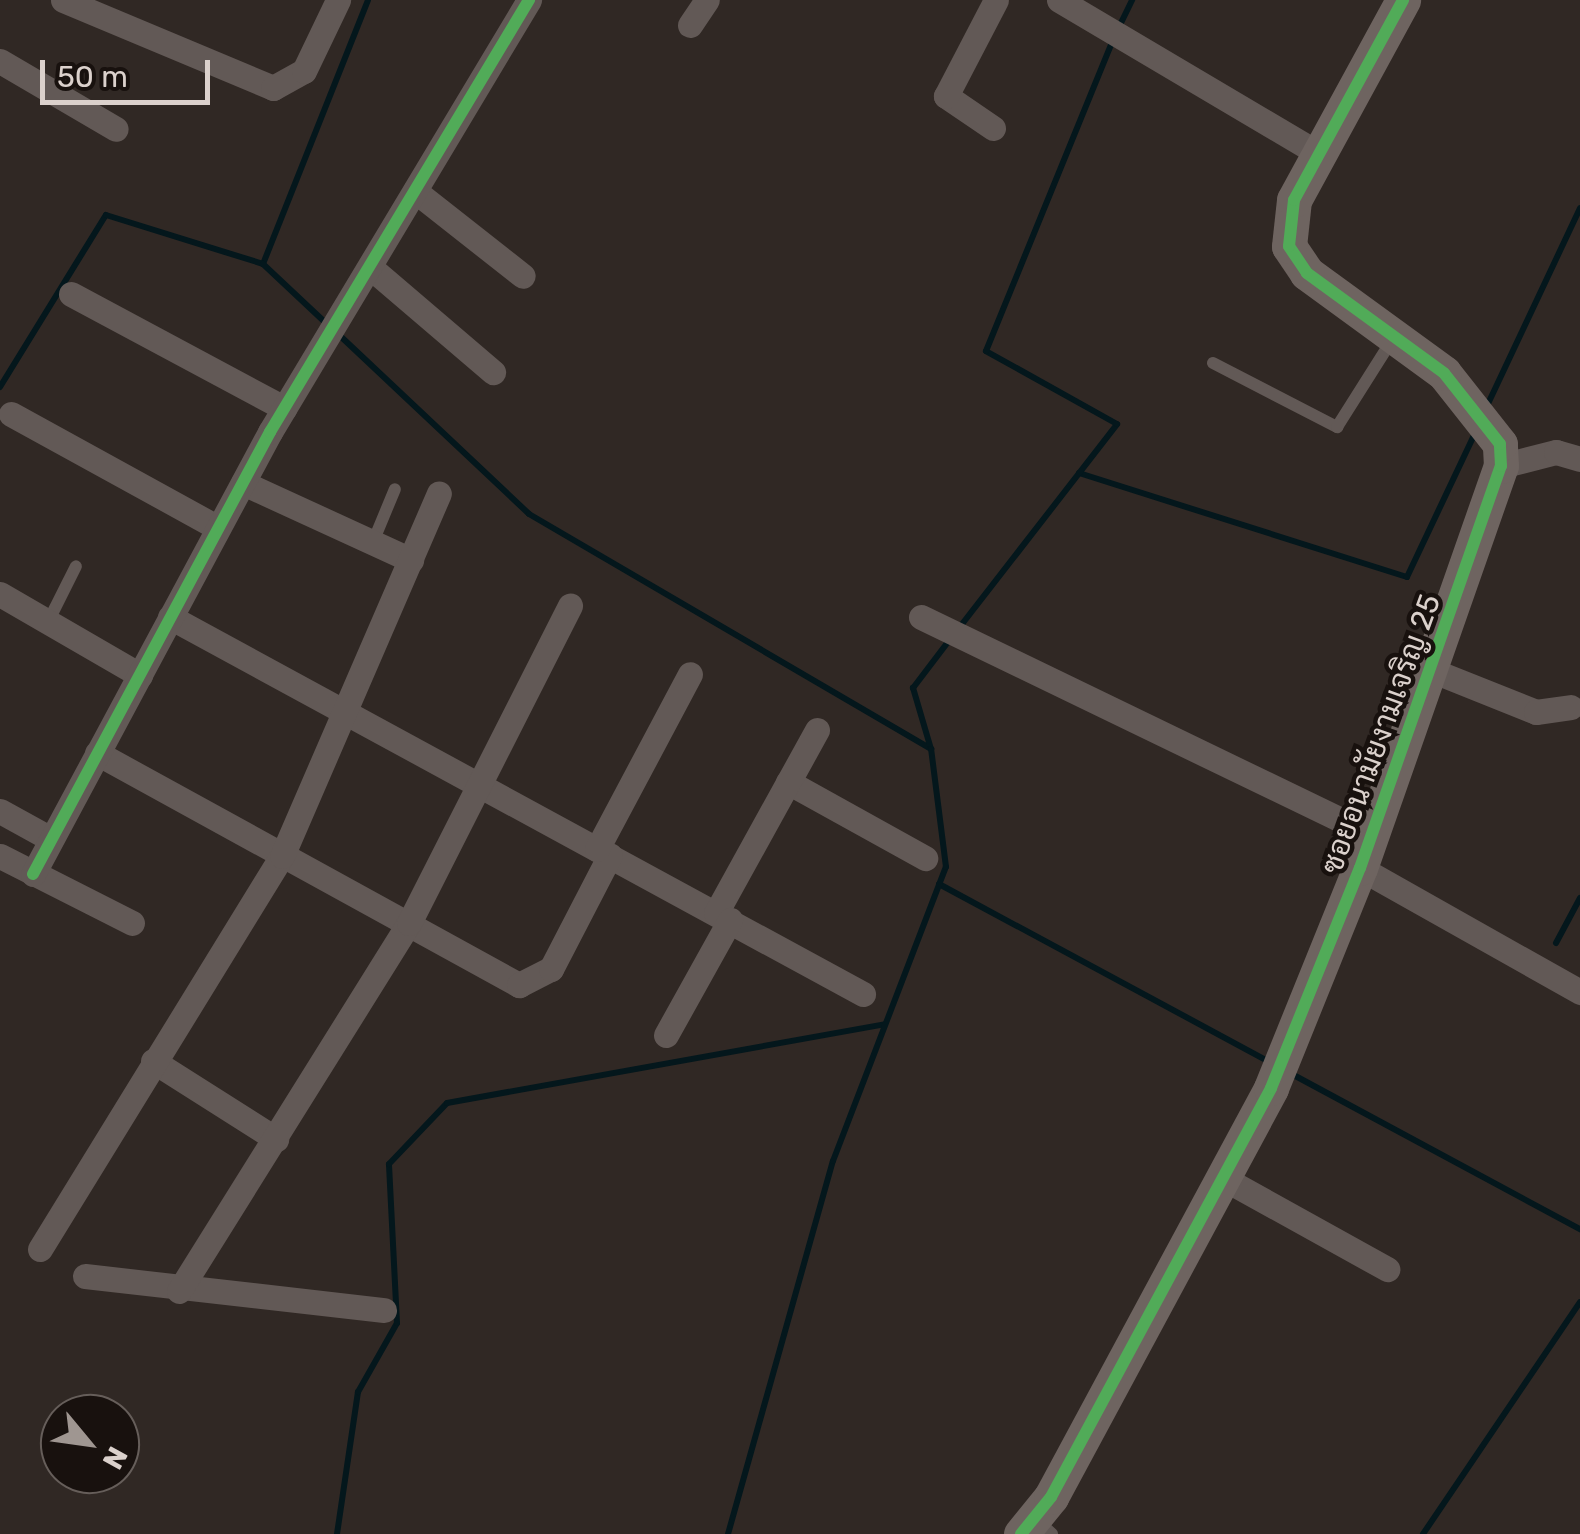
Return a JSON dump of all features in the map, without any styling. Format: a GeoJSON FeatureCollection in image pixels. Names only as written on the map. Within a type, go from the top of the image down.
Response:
{"type":"FeatureCollection","features":[{"type":"Feature","properties":{"kind":"street"},"geometry":{"type":"LineString","coordinates":[[63,0],[273,88],[304,71],[338,0]]}},
{"type":"Feature","properties":{"kind":"street"},"geometry":{"type":"LineString","coordinates":[[34,874],[284,408],[529,0]]}},
{"type":"Feature","properties":{"kind":"street"},"geometry":{"type":"LineString","coordinates":[[690,25],[707,0]]}},
{"type":"Feature","properties":{"kind":"street"},"geometry":{"type":"LineString","coordinates":[[992,128],[946,96],[996,0]]}},
{"type":"Feature","properties":{"kind":"street"},"geometry":{"type":"LineString","coordinates":[[1059,0],[1137,52],[1316,152]]}},
{"type":"Feature","properties":{"kind":"street"},"geometry":{"type":"LineString","coordinates":[[1402,0],[1316,152],[1294,200],[1289,246],[1307,272],[1395,335],[1481,417],[1500,466],[1556,452],[1580,459]]}},
{"type":"Feature","properties":{"kind":"street"},"geometry":{"type":"LineString","coordinates":[[0,61],[116,129]]}},
{"type":"Feature","properties":{"kind":"street"},"geometry":{"type":"LineString","coordinates":[[415,191],[523,276]]}},
{"type":"Feature","properties":{"kind":"street"},"geometry":{"type":"LineString","coordinates":[[370,267],[493,372]]}},
{"type":"Feature","properties":{"kind":"street"},"geometry":{"type":"LineString","coordinates":[[71,294],[284,408]]}},
{"type":"Feature","properties":{"kind":"street"},"geometry":{"type":"LineString","coordinates":[[11,414],[218,528]]}},
{"type":"Feature","properties":{"kind":"street","name":"ซอยอนามัยงามเจริญ 25"},"geometry":{"type":"LineString","coordinates":[[1037,1529],[1279,1071],[1366,852],[1500,466]]}},
{"type":"Feature","properties":{"kind":"street"},"geometry":{"type":"LineString","coordinates":[[243,483],[411,560]]}},
{"type":"Feature","properties":{"kind":"street"},"geometry":{"type":"LineString","coordinates":[[40,1249],[282,856],[348,712],[439,494]]}},
{"type":"Feature","properties":{"kind":"street"},"geometry":{"type":"LineString","coordinates":[[0,594],[140,674]]}},
{"type":"Feature","properties":{"kind":"street"},"geometry":{"type":"LineString","coordinates":[[180,1291],[410,923],[570,606]]}},
{"type":"Feature","properties":{"kind":"street"},"geometry":{"type":"LineString","coordinates":[[921,616],[1366,852],[1580,992]]}},
{"type":"Feature","properties":{"kind":"street"},"geometry":{"type":"LineString","coordinates":[[170,617],[863,994]]}},
{"type":"Feature","properties":{"kind":"street"},"geometry":{"type":"LineString","coordinates":[[1430,670],[1536,712],[1571,707]]}},
{"type":"Feature","properties":{"kind":"street"},"geometry":{"type":"LineString","coordinates":[[97,753],[527,986],[551,968],[690,674]]}},
{"type":"Feature","properties":{"kind":"street"},"geometry":{"type":"LineString","coordinates":[[666,1035],[817,730]]}},
{"type":"Feature","properties":{"kind":"street"},"geometry":{"type":"LineString","coordinates":[[788,782],[925,858]]}},
{"type":"Feature","properties":{"kind":"street"},"geometry":{"type":"LineString","coordinates":[[4,824],[52,839]]}},
{"type":"Feature","properties":{"kind":"street"},"geometry":{"type":"LineString","coordinates":[[0,856],[132,923]]}},
{"type":"Feature","properties":{"kind":"street"},"geometry":{"type":"LineString","coordinates":[[153,1061],[276,1139]]}},
{"type":"Feature","properties":{"kind":"street"},"geometry":{"type":"LineString","coordinates":[[1223,1178],[1387,1269]]}},
{"type":"Feature","properties":{"kind":"street"},"geometry":{"type":"LineString","coordinates":[[85,1276],[180,1291],[384,1310]]}},
{"type":"Feature","properties":{"kind":"lane"},"geometry":{"type":"LineString","coordinates":[[1213,363],[1336,427],[1395,335]]}},
{"type":"Feature","properties":{"kind":"lane"},"geometry":{"type":"LineString","coordinates":[[373,542],[395,489]]}},
{"type":"Feature","properties":{"kind":"lane"},"geometry":{"type":"LineString","coordinates":[[48,620],[76,566]]}},
{"type":"Feature","properties":{"kind":"waterway"},"geometry":{"type":"LineString","coordinates":[[263,264],[368,0]]}},
{"type":"Feature","properties":{"kind":"waterway"},"geometry":{"type":"LineString","coordinates":[[1119,27],[1132,0]]}},
{"type":"Feature","properties":{"kind":"waterway"},"geometry":{"type":"LineString","coordinates":[[959,628],[1117,424],[986,351],[1114,38]]}},
{"type":"Feature","properties":{"kind":"waterway"},"geometry":{"type":"LineString","coordinates":[[1486,408],[1580,208]]}},
{"type":"Feature","properties":{"kind":"waterway"},"geometry":{"type":"LineString","coordinates":[[0,387],[106,215],[263,264],[327,324]]}},
{"type":"Feature","properties":{"kind":"waterway"},"geometry":{"type":"LineString","coordinates":[[336,332],[529,514],[931,749],[913,688],[951,638]]}},
{"type":"Feature","properties":{"kind":"waterway"},"geometry":{"type":"LineString","coordinates":[[1079,473],[1407,577],[1475,433]]}},
{"type":"Feature","properties":{"kind":"waterway"},"geometry":{"type":"LineString","coordinates":[[728,1534],[833,1161],[946,867],[931,749]]}},
{"type":"Feature","properties":{"kind":"waterway"},"geometry":{"type":"LineString","coordinates":[[939,884],[1268,1061]]}},
{"type":"Feature","properties":{"kind":"waterway"},"geometry":{"type":"LineString","coordinates":[[1556,943],[1580,898]]}},
{"type":"Feature","properties":{"kind":"waterway"},"geometry":{"type":"LineString","coordinates":[[337,1534],[358,1392],[397,1323],[389,1164],[447,1103],[884,1024]]}},
{"type":"Feature","properties":{"kind":"waterway"},"geometry":{"type":"LineString","coordinates":[[1288,1072],[1580,1229]]}},
{"type":"Feature","properties":{"kind":"waterway"},"geometry":{"type":"LineString","coordinates":[[1423,1534],[1580,1302]]}},
{"type":"Feature","properties":{"kind":"cycle path"},"geometry":{"type":"LineString","coordinates":[[33,874],[270,432],[529,0]]}},
{"type":"Feature","properties":{"kind":"cycle path"},"geometry":{"type":"LineString","coordinates":[[1021,1534],[1051,1497],[1271,1088],[1360,868],[1501,466],[1500,444],[1444,373],[1307,273],[1289,246],[1294,200],[1403,0]]}}]}
